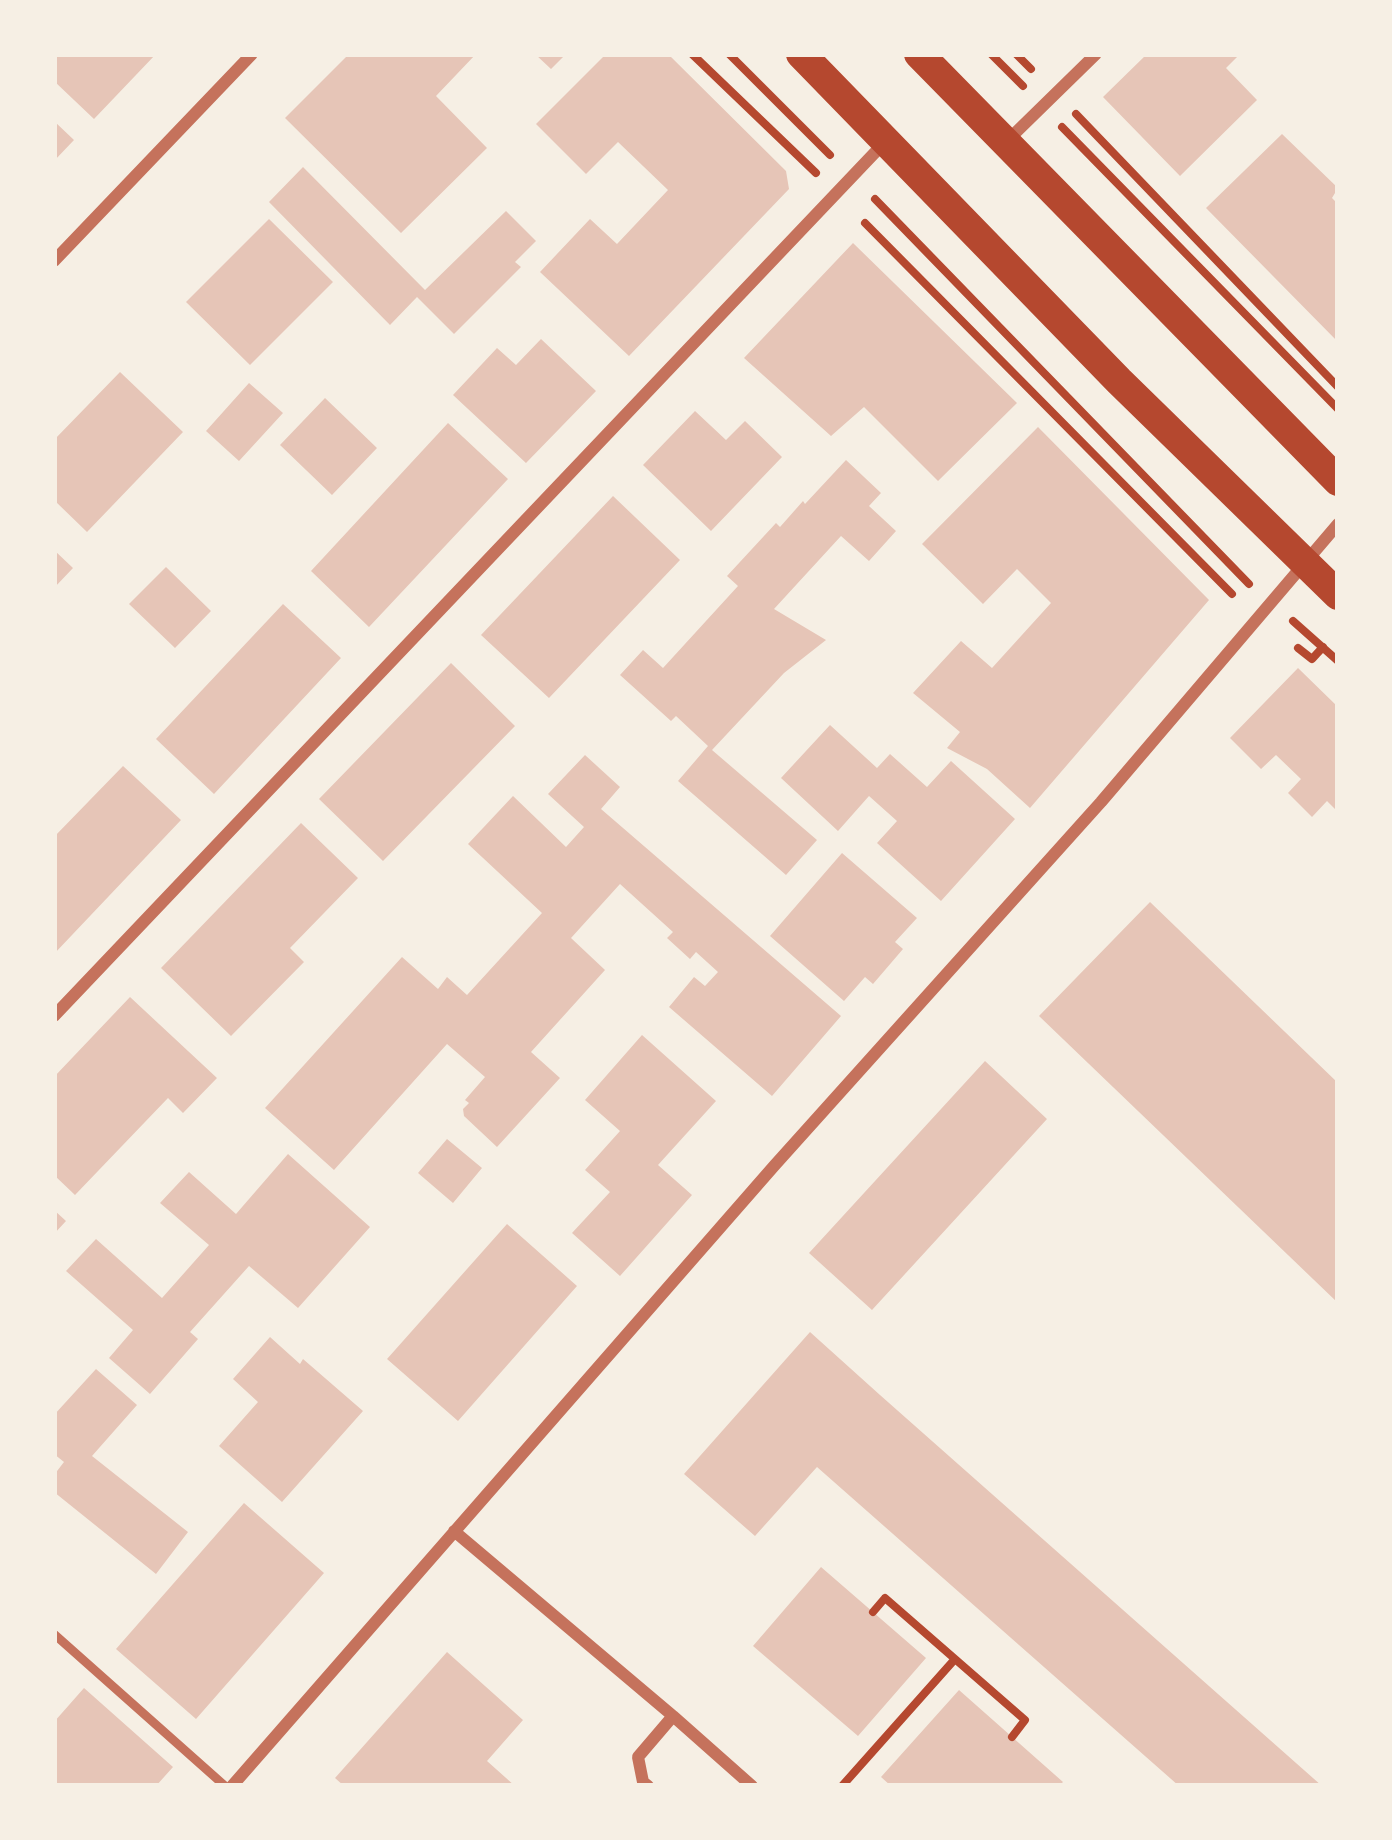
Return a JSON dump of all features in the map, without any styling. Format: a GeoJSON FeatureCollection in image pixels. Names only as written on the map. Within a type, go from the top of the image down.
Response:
{"type":"FeatureCollection","features":[{"type":"Feature","properties":{"kind":"main road"},"geometry":{"type":"LineString","coordinates":[[801,54],[1135,397],[1338,595]]}},
{"type":"Feature","properties":{"kind":"main road"},"geometry":{"type":"LineString","coordinates":[[919,54],[1338,481]]}},
{"type":"Feature","properties":{"kind":"street"},"geometry":{"type":"LineString","coordinates":[[54,261],[252,54]]}},
{"type":"Feature","properties":{"kind":"street"},"geometry":{"type":"LineString","coordinates":[[1006,143],[1096,54]]}},
{"type":"Feature","properties":{"kind":"street"},"geometry":{"type":"LineString","coordinates":[[54,1016],[886,140]]}},
{"type":"Feature","properties":{"kind":"street"},"geometry":{"type":"LineString","coordinates":[[228,1786],[1273,604],[1338,524]]}},
{"type":"Feature","properties":{"kind":"street"},"geometry":{"type":"LineString","coordinates":[[454,1531],[752,1786]]}},
{"type":"Feature","properties":{"kind":"street"},"geometry":{"type":"LineString","coordinates":[[648,1786],[638,1757],[673,1717]]}},
{"type":"Feature","properties":{"kind":"lane"},"geometry":{"type":"LineString","coordinates":[[54,1634],[228,1786]]}},
{"type":"Feature","properties":{"kind":"path"},"geometry":{"type":"LineString","coordinates":[[692,54],[816,173]]}},
{"type":"Feature","properties":{"kind":"path"},"geometry":{"type":"LineString","coordinates":[[729,54],[832,158]]}},
{"type":"Feature","properties":{"kind":"path"},"geometry":{"type":"LineString","coordinates":[[992,54],[1338,409]]}},
{"type":"Feature","properties":{"kind":"path"},"geometry":{"type":"LineString","coordinates":[[1016,54],[1030,69]]}},
{"type":"Feature","properties":{"kind":"path"},"geometry":{"type":"LineString","coordinates":[[1076,113],[1338,387]]}},
{"type":"Feature","properties":{"kind":"path"},"geometry":{"type":"LineString","coordinates":[[879,203],[1203,539],[1338,661]]}},
{"type":"Feature","properties":{"kind":"path"},"geometry":{"type":"LineString","coordinates":[[866,223],[1232,594]]}},
{"type":"Feature","properties":{"kind":"path"},"geometry":{"type":"LineString","coordinates":[[1190,553],[1203,539]]}},
{"type":"Feature","properties":{"kind":"path"},"geometry":{"type":"LineString","coordinates":[[1298,648],[1312,659],[1323,646]]}},
{"type":"Feature","properties":{"kind":"path"},"geometry":{"type":"LineString","coordinates":[[873,1612],[885,1598],[1025,1720],[1012,1737]]}},
{"type":"Feature","properties":{"kind":"path"},"geometry":{"type":"LineString","coordinates":[[842,1786],[955,1659]]}},
{"type":"Feature","properties":{"kind":"building"},"geometry":{"type":"Polygon","coordinates":[[[54,54],[156,54],[94,119],[54,81],[54,54]]]}},
{"type":"Feature","properties":{"kind":"building"},"geometry":{"type":"Polygon","coordinates":[[[349,54],[476,54],[436,96],[487,148],[401,233],[285,118],[349,54]]]}},
{"type":"Feature","properties":{"kind":"building"},"geometry":{"type":"Polygon","coordinates":[[[535,54],[566,54],[551,69],[535,54]]]}},
{"type":"Feature","properties":{"kind":"building"},"geometry":{"type":"Polygon","coordinates":[[[606,54],[668,54],[786,171],[789,189],[629,356],[540,272],[590,219],[617,244],[668,190],[618,142],[586,174],[536,124],[606,54]]]}},
{"type":"Feature","properties":{"kind":"building"},"geometry":{"type":"Polygon","coordinates":[[[1147,54],[1240,54],[1226,68],[1257,100],[1180,176],[1103,97],[1147,54]]]}},
{"type":"Feature","properties":{"kind":"building"},"geometry":{"type":"Polygon","coordinates":[[[54,121],[74,140],[54,161],[54,121]]]}},
{"type":"Feature","properties":{"kind":"building"},"geometry":{"type":"Polygon","coordinates":[[[1282,134],[1338,188],[1332,198],[1338,204],[1338,342],[1206,208],[1282,134]]]}},
{"type":"Feature","properties":{"kind":"building"},"geometry":{"type":"Polygon","coordinates":[[[303,167],[425,290],[506,211],[536,241],[515,262],[521,267],[454,334],[417,297],[390,325],[269,202],[303,167]]]}},
{"type":"Feature","properties":{"kind":"building"},"geometry":{"type":"Polygon","coordinates":[[[269,219],[333,282],[250,365],[186,302],[269,219]]]}},
{"type":"Feature","properties":{"kind":"building"},"geometry":{"type":"Polygon","coordinates":[[[853,243],[1017,403],[938,481],[864,407],[831,436],[744,358],[853,243]]]}},
{"type":"Feature","properties":{"kind":"building"},"geometry":{"type":"Polygon","coordinates":[[[541,339],[596,391],[526,463],[453,395],[497,348],[516,365],[541,339]]]}},
{"type":"Feature","properties":{"kind":"building"},"geometry":{"type":"Polygon","coordinates":[[[120,372],[183,432],[87,532],[54,500],[54,440],[120,372]]]}},
{"type":"Feature","properties":{"kind":"building"},"geometry":{"type":"Polygon","coordinates":[[[249,383],[283,413],[239,461],[206,431],[249,383]]]}},
{"type":"Feature","properties":{"kind":"building"},"geometry":{"type":"Polygon","coordinates":[[[325,398],[377,448],[332,495],[280,445],[325,398]]]}},
{"type":"Feature","properties":{"kind":"building"},"geometry":{"type":"Polygon","coordinates":[[[695,411],[726,440],[745,421],[782,457],[711,531],[643,465],[695,411]]]}},
{"type":"Feature","properties":{"kind":"building"},"geometry":{"type":"Polygon","coordinates":[[[448,423],[508,479],[369,627],[311,571],[448,423]]]}},
{"type":"Feature","properties":{"kind":"building"},"geometry":{"type":"Polygon","coordinates":[[[1038,427],[1209,600],[1030,808],[987,769],[947,748],[960,732],[913,693],[961,641],[992,668],[1051,603],[1017,569],[983,604],[922,544],[1038,427]]]}},
{"type":"Feature","properties":{"kind":"building"},"geometry":{"type":"Polygon","coordinates":[[[846,460],[881,493],[869,506],[896,531],[869,561],[841,536],[774,609],[826,640],[784,673],[712,750],[817,840],[786,875],[678,781],[708,746],[676,716],[671,721],[620,675],[643,650],[663,668],[738,586],[727,576],[776,523],[780,527],[846,460]]]}},
{"type":"Feature","properties":{"kind":"building"},"geometry":{"type":"Polygon","coordinates":[[[613,496],[680,560],[549,698],[481,635],[613,496]]]}},
{"type":"Feature","properties":{"kind":"building"},"geometry":{"type":"Polygon","coordinates":[[[54,550],[73,568],[54,588],[54,550]]]}},
{"type":"Feature","properties":{"kind":"building"},"geometry":{"type":"Polygon","coordinates":[[[166,567],[211,611],[175,648],[129,604],[166,567]]]}},
{"type":"Feature","properties":{"kind":"building"},"geometry":{"type":"Polygon","coordinates":[[[283,604],[341,658],[214,794],[156,739],[283,604]]]}},
{"type":"Feature","properties":{"kind":"building"},"geometry":{"type":"Polygon","coordinates":[[[451,663],[515,726],[383,861],[319,799],[451,663]]]}},
{"type":"Feature","properties":{"kind":"building"},"geometry":{"type":"Polygon","coordinates":[[[1298,668],[1338,707],[1338,812],[1327,801],[1312,817],[1288,793],[1301,779],[1276,755],[1261,769],[1230,738],[1298,668]]]}},
{"type":"Feature","properties":{"kind":"building"},"geometry":{"type":"Polygon","coordinates":[[[830,725],[877,768],[890,754],[927,787],[951,761],[1015,819],[941,901],[877,843],[897,821],[869,796],[838,831],[781,778],[830,725]]]}},
{"type":"Feature","properties":{"kind":"building"},"geometry":{"type":"Polygon","coordinates":[[[585,755],[620,787],[601,809],[841,1016],[772,1096],[669,1007],[694,977],[705,986],[718,972],[696,952],[690,959],[667,938],[673,932],[620,884],[571,938],[605,970],[531,1052],[560,1078],[497,1147],[464,1116],[469,1103],[465,1100],[485,1077],[447,1044],[334,1170],[265,1108],[402,957],[438,989],[447,977],[467,995],[542,913],[468,844],[513,796],[566,847],[584,827],[548,794],[585,755]]]}},
{"type":"Feature","properties":{"kind":"building"},"geometry":{"type":"Polygon","coordinates":[[[123,766],[181,820],[54,954],[54,837],[123,766]]]}},
{"type":"Feature","properties":{"kind":"building"},"geometry":{"type":"Polygon","coordinates":[[[301,823],[358,878],[290,948],[304,962],[231,1036],[161,968],[301,823]]]}},
{"type":"Feature","properties":{"kind":"building"},"geometry":{"type":"Polygon","coordinates":[[[842,853],[917,918],[895,942],[903,949],[873,984],[865,977],[844,1001],[770,936],[842,853]]]}},
{"type":"Feature","properties":{"kind":"building"},"geometry":{"type":"Polygon","coordinates":[[[1150,902],[1338,1083],[1338,1303],[1039,1016],[1150,902]]]}},
{"type":"Feature","properties":{"kind":"building"},"geometry":{"type":"Polygon","coordinates":[[[130,997],[217,1078],[183,1113],[168,1098],[75,1195],[54,1175],[54,1077],[130,997]]]}},
{"type":"Feature","properties":{"kind":"building"},"geometry":{"type":"Polygon","coordinates":[[[642,1035],[716,1101],[658,1165],[692,1195],[620,1276],[572,1233],[610,1192],[585,1170],[620,1131],[585,1100],[642,1035]]]}},
{"type":"Feature","properties":{"kind":"building"},"geometry":{"type":"Polygon","coordinates":[[[985,1061],[1047,1119],[872,1310],[809,1253],[985,1061]]]}},
{"type":"Feature","properties":{"kind":"building"},"geometry":{"type":"Polygon","coordinates":[[[447,1139],[482,1168],[453,1203],[418,1173],[447,1139]]]}},
{"type":"Feature","properties":{"kind":"building"},"geometry":{"type":"Polygon","coordinates":[[[288,1154],[370,1227],[298,1308],[249,1266],[190,1332],[198,1339],[150,1394],[109,1358],[133,1330],[66,1271],[96,1239],[162,1298],[209,1245],[160,1203],[189,1172],[236,1214],[288,1154]]]}},
{"type":"Feature","properties":{"kind":"building"},"geometry":{"type":"Polygon","coordinates":[[[54,1210],[66,1221],[54,1234],[54,1210]]]}},
{"type":"Feature","properties":{"kind":"building"},"geometry":{"type":"Polygon","coordinates":[[[507,1224],[577,1286],[458,1421],[387,1359],[507,1224]]]}},
{"type":"Feature","properties":{"kind":"building"},"geometry":{"type":"Polygon","coordinates":[[[810,1332],[1322,1786],[1179,1786],[817,1467],[755,1536],[684,1474],[810,1332]]]}},
{"type":"Feature","properties":{"kind":"building"},"geometry":{"type":"Polygon","coordinates":[[[270,1337],[363,1411],[282,1502],[219,1446],[258,1402],[233,1379],[270,1337]]]}},
{"type":"Feature","properties":{"kind":"building"},"geometry":{"type":"Polygon","coordinates":[[[96,1369],[137,1405],[92,1456],[188,1532],[156,1574],[54,1492],[54,1475],[64,1462],[54,1454],[54,1415],[96,1369]]]}},
{"type":"Feature","properties":{"kind":"building"},"geometry":{"type":"Polygon","coordinates":[[[244,1503],[324,1573],[196,1719],[116,1649],[244,1503]]]}},
{"type":"Feature","properties":{"kind":"building"},"geometry":{"type":"Polygon","coordinates":[[[821,1567],[926,1658],[858,1736],[753,1646],[821,1567]]]}},
{"type":"Feature","properties":{"kind":"building"},"geometry":{"type":"Polygon","coordinates":[[[447,1652],[523,1720],[487,1761],[515,1786],[344,1786],[335,1778],[447,1652]]]}},
{"type":"Feature","properties":{"kind":"building"},"geometry":{"type":"Polygon","coordinates":[[[84,1688],[173,1767],[156,1786],[54,1786],[54,1722],[84,1688]]]}},
{"type":"Feature","properties":{"kind":"building"},"geometry":{"type":"Polygon","coordinates":[[[959,1690],[1063,1782],[1059,1786],[891,1786],[881,1777],[959,1690]]]}}]}
